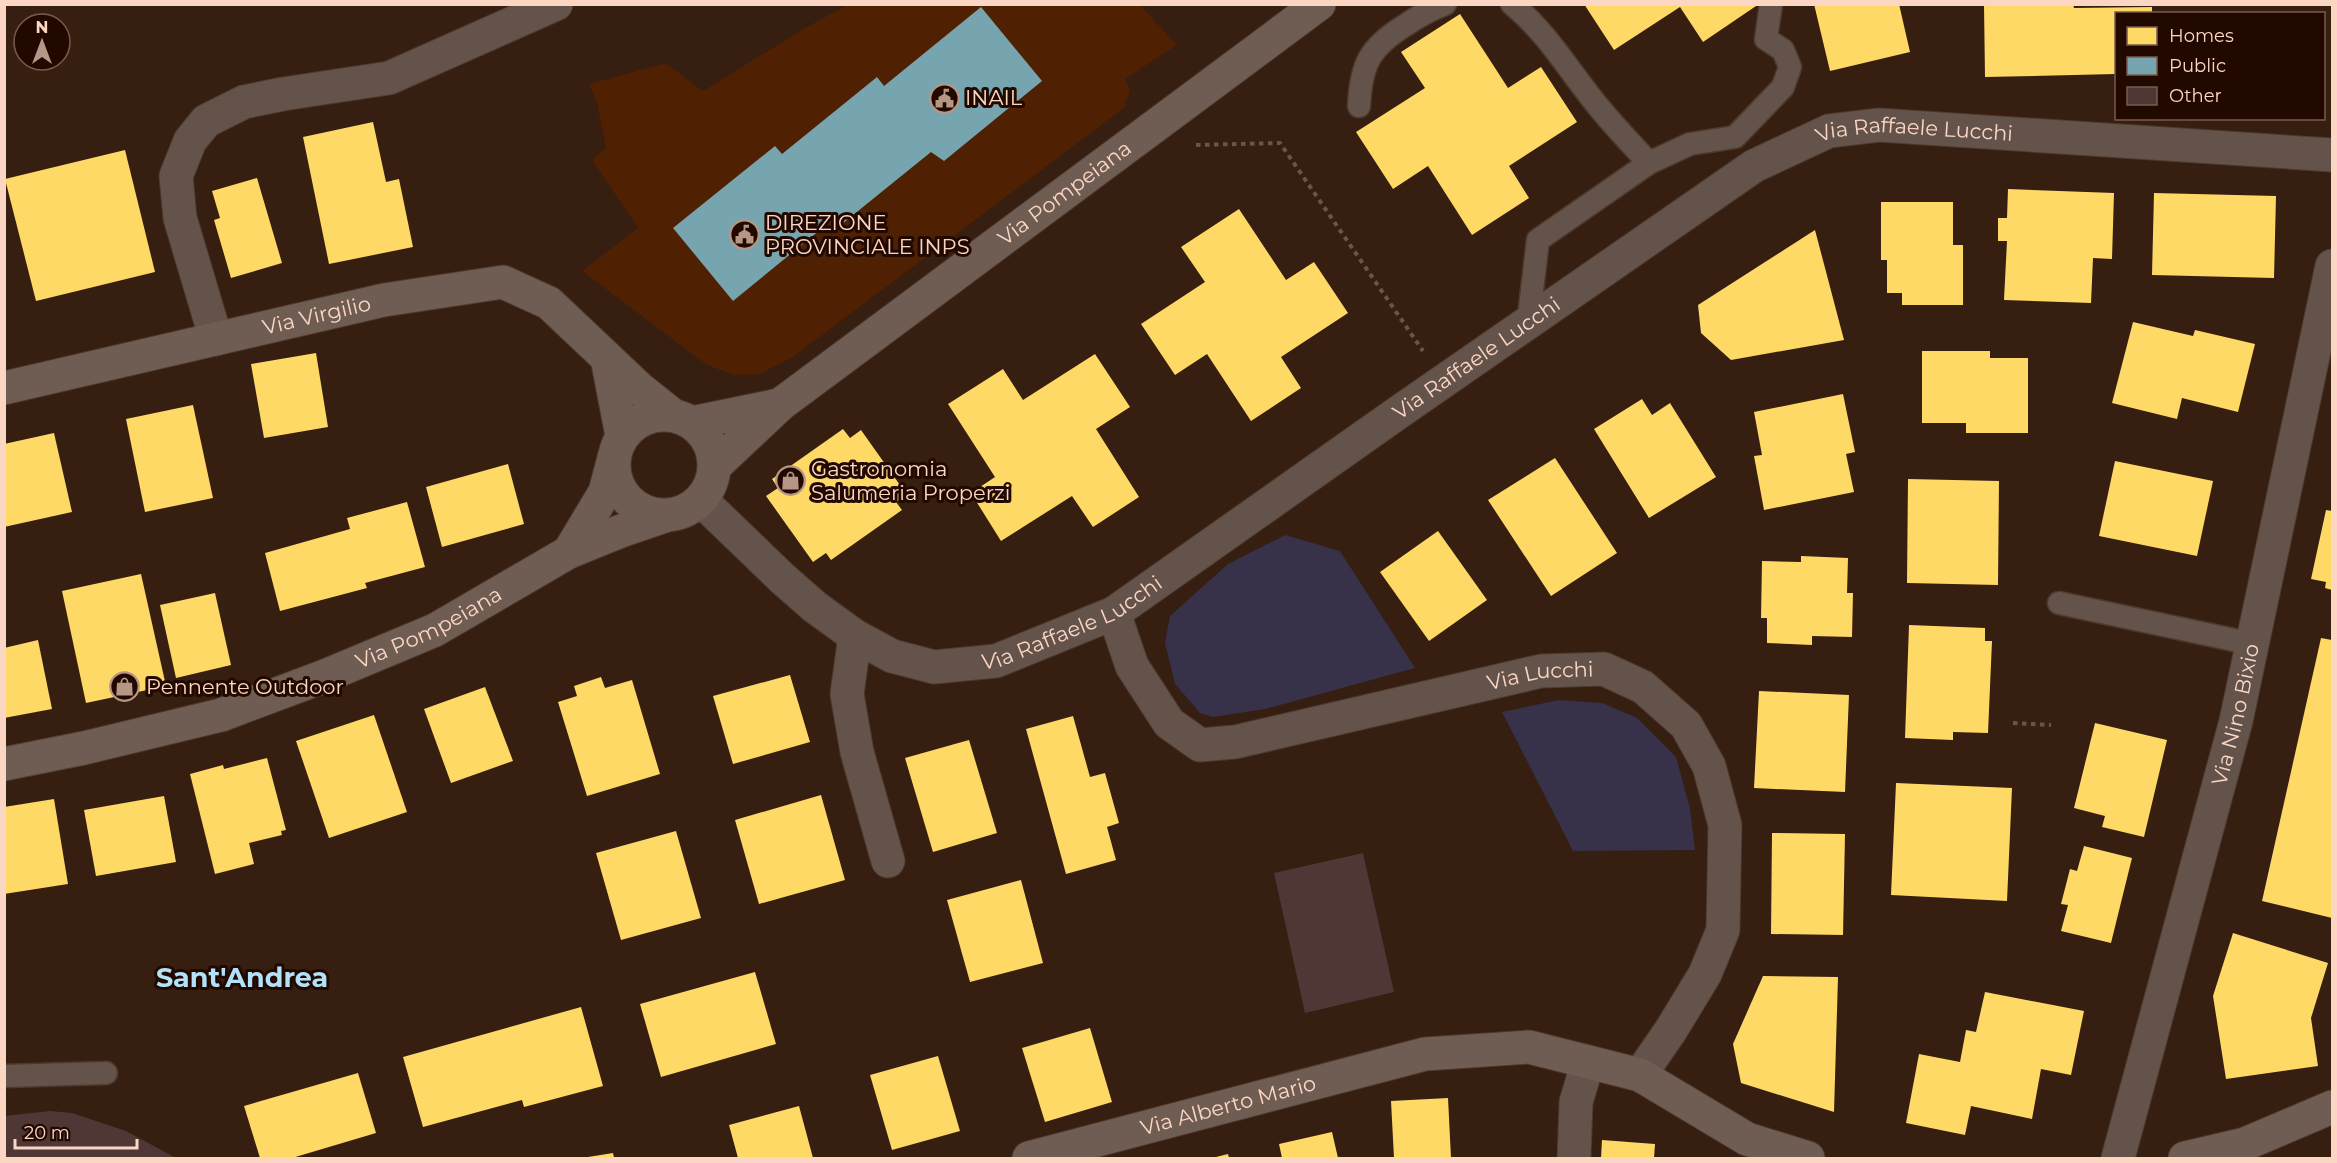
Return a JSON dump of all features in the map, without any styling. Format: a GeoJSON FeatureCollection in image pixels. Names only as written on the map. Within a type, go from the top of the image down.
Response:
{"type":"FeatureCollection","features":[{"type":"Feature","properties":{"kind":"main road","name":"Via Pompeiana"},"geometry":{"type":"LineString","coordinates":[[715,466],[781,404],[1319,4]]}},
{"type":"Feature","properties":{"kind":"main road","name":"Via Virgilio"},"geometry":{"type":"LineString","coordinates":[[4,388],[384,300],[503,282],[549,303],[607,358],[683,420]]}},
{"type":"Feature","properties":{"kind":"main road"},"geometry":{"type":"LineString","coordinates":[[607,358],[618,447],[616,481],[628,501],[644,512],[665,516],[684,512],[701,500],[711,484],[715,466],[712,450],[705,435],[683,420],[655,416],[636,423],[618,447]]}},
{"type":"Feature","properties":{"kind":"main road","name":"Via Pompeiana"},"geometry":{"type":"LineString","coordinates":[[683,420],[735,416],[781,404]]}},
{"type":"Feature","properties":{"kind":"main road","name":"Via Pompeiana"},"geometry":{"type":"LineString","coordinates":[[569,552],[605,492],[618,447]]}},
{"type":"Feature","properties":{"kind":"main road","name":"Via Pompeiana"},"geometry":{"type":"LineString","coordinates":[[4,764],[84,748],[221,715],[262,700],[435,630],[569,552],[665,516]]}},
{"type":"Feature","properties":{"kind":"main road","name":"Via Alberto Mario"},"geometry":{"type":"LineString","coordinates":[[1029,1158],[1425,1054],[1530,1047],[1588,1062]]}},
{"type":"Feature","properties":{"kind":"main road"},"geometry":{"type":"LineString","coordinates":[[1588,1062],[1640,1075],[1747,1139],[1808,1158]]}},
{"type":"Feature","properties":{"kind":"main road"},"geometry":{"type":"LineString","coordinates":[[2185,1158],[2245,1143],[2332,1107]]}},
{"type":"Feature","properties":{"kind":"street"},"geometry":{"type":"LineString","coordinates":[[216,339],[180,218],[176,176],[190,141],[207,121],[244,102],[389,78],[556,4]]}},
{"type":"Feature","properties":{"kind":"street","name":"Via Raffaele Lucchi"},"geometry":{"type":"LineString","coordinates":[[701,500],[815,608],[855,636],[892,656],[934,667],[996,661],[1114,613],[1754,166],[1829,131],[1879,125],[2332,155]]}},
{"type":"Feature","properties":{"kind":"street","name":"Via Nino Bixio"},"geometry":{"type":"LineString","coordinates":[[2118,1158],[2233,733],[2332,266]]}},
{"type":"Feature","properties":{"kind":"street","name":"Via Lucchi"},"geometry":{"type":"LineString","coordinates":[[1114,613],[1132,666],[1169,723],[1200,745],[1235,742],[1541,671],[1604,669],[1643,687],[1678,717],[1686,725],[1709,766],[1725,825],[1722,930],[1705,974],[1640,1075]]}},
{"type":"Feature","properties":{"kind":"street"},"geometry":{"type":"LineString","coordinates":[[855,636],[847,694],[857,752],[888,861]]}},
{"type":"Feature","properties":{"kind":"street"},"geometry":{"type":"LineString","coordinates":[[1574,1158],[1576,1102],[1588,1062]]}},
{"type":"Feature","properties":{"kind":"lane"},"geometry":{"type":"LineString","coordinates":[[1359,106],[1360,84],[1370,57],[1383,38],[1427,11],[1445,4]]}},
{"type":"Feature","properties":{"kind":"lane"},"geometry":{"type":"LineString","coordinates":[[1512,4],[1560,54],[1602,111],[1649,163]]}},
{"type":"Feature","properties":{"kind":"lane"},"geometry":{"type":"LineString","coordinates":[[1528,324],[1538,240],[1649,163],[1690,144],[1735,137],[1783,87],[1790,67],[1783,50],[1766,39],[1771,4]]}},
{"type":"Feature","properties":{"kind":"lane"},"geometry":{"type":"LineString","coordinates":[[1735,137],[1754,166]]}},
{"type":"Feature","properties":{"kind":"lane"},"geometry":{"type":"LineString","coordinates":[[2059,603],[2253,644]]}},
{"type":"Feature","properties":{"kind":"lane"},"geometry":{"type":"LineString","coordinates":[[4,1076],[106,1073]]}},
{"type":"Feature","properties":{"kind":"path"},"geometry":{"type":"LineString","coordinates":[[1188,145],[1280,143],[1429,359]]}},
{"type":"Feature","properties":{"kind":"path"},"geometry":{"type":"LineString","coordinates":[[2013,723],[2051,725]]}},
{"type":"Feature","properties":{"kind":"shaded area"},"geometry":{"type":"Polygon","coordinates":[[[847,5],[1140,5],[1177,45],[1125,79],[1130,90],[1124,108],[793,357],[760,374],[734,375],[707,365],[582,271],[638,228],[592,160],[606,148],[597,103],[589,84],[666,63],[703,91],[847,5]]]}},
{"type":"Feature","properties":{"kind":"shaded area"},"geometry":{"type":"Polygon","coordinates":[[[1285,535],[1340,551],[1415,668],[1265,709],[1213,717],[1200,713],[1175,684],[1165,643],[1170,616],[1228,564],[1285,535]]]}},
{"type":"Feature","properties":{"kind":"shaded area"},"geometry":{"type":"Polygon","coordinates":[[[1559,700],[1602,703],[1637,718],[1676,757],[1690,808],[1695,850],[1573,851],[1502,712],[1559,700]]]}},
{"type":"Feature","properties":{"kind":"building: Homes"},"geometry":{"type":"Polygon","coordinates":[[[1584,4],[1759,4],[1703,42],[1680,7],[1614,50],[1584,4]]]}},
{"type":"Feature","properties":{"kind":"building: Homes"},"geometry":{"type":"Polygon","coordinates":[[[1814,4],[1899,4],[1910,52],[1830,71],[1814,4]]]}},
{"type":"Feature","properties":{"kind":"building: Homes"},"geometry":{"type":"Polygon","coordinates":[[[2073,4],[2074,8],[2152,7],[2152,12],[2115,12],[2115,74],[1985,77],[1984,5],[2073,4]]]}},
{"type":"Feature","properties":{"kind":"building: Homes"},"geometry":{"type":"Polygon","coordinates":[[[1460,14],[1508,88],[1541,67],[1577,122],[1509,166],[1529,198],[1472,235],[1428,166],[1393,189],[1356,132],[1425,88],[1401,52],[1460,14]]]}},
{"type":"Feature","properties":{"kind":"building: Homes"},"geometry":{"type":"Polygon","coordinates":[[[373,122],[386,182],[399,179],[413,247],[329,264],[303,137],[373,122]]]}},
{"type":"Feature","properties":{"kind":"building: Homes"},"geometry":{"type":"Polygon","coordinates":[[[125,150],[155,272],[36,301],[5,179],[125,150]]]}},
{"type":"Feature","properties":{"kind":"building: Homes"},"geometry":{"type":"Polygon","coordinates":[[[257,178],[282,263],[231,278],[214,220],[220,218],[212,191],[257,178]]]}},
{"type":"Feature","properties":{"kind":"building: Homes"},"geometry":{"type":"Polygon","coordinates":[[[2008,189],[2114,193],[2112,259],[2093,258],[2091,303],[2004,300],[2007,241],[1998,241],[1998,218],[2007,218],[2008,189]]]}},
{"type":"Feature","properties":{"kind":"building: Homes"},"geometry":{"type":"Polygon","coordinates":[[[2154,193],[2276,196],[2274,278],[2152,275],[2154,193]]]}},
{"type":"Feature","properties":{"kind":"building: Homes"},"geometry":{"type":"Polygon","coordinates":[[[1881,202],[1953,202],[1953,245],[1963,245],[1963,305],[1902,305],[1902,293],[1887,293],[1887,260],[1881,260],[1881,202]]]}},
{"type":"Feature","properties":{"kind":"building: Homes"},"geometry":{"type":"Polygon","coordinates":[[[1239,209],[1286,280],[1314,262],[1348,313],[1281,357],[1301,388],[1251,421],[1207,354],[1175,375],[1141,324],[1205,282],[1181,247],[1239,209]]]}},
{"type":"Feature","properties":{"kind":"building: Homes"},"geometry":{"type":"Polygon","coordinates":[[[1815,230],[1844,340],[1731,360],[1701,333],[1698,305],[1815,230]]]}},
{"type":"Feature","properties":{"kind":"building: Homes"},"geometry":{"type":"Polygon","coordinates":[[[2133,322],[2193,336],[2195,330],[2255,344],[2238,412],[2182,398],[2177,419],[2112,403],[2133,322]]]}},
{"type":"Feature","properties":{"kind":"building: Homes"},"geometry":{"type":"Polygon","coordinates":[[[1922,351],[1990,351],[1990,358],[2028,358],[2028,433],[1966,433],[1966,423],[1922,423],[1922,351]]]}},
{"type":"Feature","properties":{"kind":"building: Homes"},"geometry":{"type":"Polygon","coordinates":[[[316,353],[328,427],[264,438],[251,364],[316,353]]]}},
{"type":"Feature","properties":{"kind":"building: Homes"},"geometry":{"type":"Polygon","coordinates":[[[1095,354],[1130,407],[1096,429],[1139,497],[1093,527],[1072,496],[1001,541],[971,493],[995,477],[948,404],[1003,369],[1023,400],[1095,354]]]}},
{"type":"Feature","properties":{"kind":"building: Homes"},"geometry":{"type":"Polygon","coordinates":[[[1843,394],[1855,452],[1846,454],[1854,492],[1764,510],[1754,456],[1762,455],[1754,412],[1843,394]]]}},
{"type":"Feature","properties":{"kind":"building: Homes"},"geometry":{"type":"Polygon","coordinates":[[[1642,399],[1652,415],[1670,403],[1716,477],[1649,518],[1594,429],[1642,399]]]}},
{"type":"Feature","properties":{"kind":"building: Homes"},"geometry":{"type":"Polygon","coordinates":[[[193,405],[213,498],[145,512],[126,419],[193,405]]]}},
{"type":"Feature","properties":{"kind":"building: Homes"},"geometry":{"type":"Polygon","coordinates":[[[843,429],[850,438],[861,430],[907,495],[896,502],[902,510],[831,560],[826,553],[813,562],[766,496],[778,488],[772,479],[843,429]]]}},
{"type":"Feature","properties":{"kind":"building: Homes"},"geometry":{"type":"Polygon","coordinates":[[[54,433],[72,512],[4,527],[4,444],[54,433]]]}},
{"type":"Feature","properties":{"kind":"building: Homes"},"geometry":{"type":"Polygon","coordinates":[[[1555,458],[1617,553],[1551,596],[1488,500],[1555,458]]]}},
{"type":"Feature","properties":{"kind":"building: Homes"},"geometry":{"type":"Polygon","coordinates":[[[2115,461],[2213,481],[2197,556],[2099,536],[2115,461]]]}},
{"type":"Feature","properties":{"kind":"building: Homes"},"geometry":{"type":"Polygon","coordinates":[[[508,464],[524,524],[442,547],[426,487],[508,464]]]}},
{"type":"Feature","properties":{"kind":"building: Homes"},"geometry":{"type":"Polygon","coordinates":[[[1908,479],[1999,481],[1998,585],[1907,583],[1908,479]]]}},
{"type":"Feature","properties":{"kind":"building: Homes"},"geometry":{"type":"Polygon","coordinates":[[[407,502],[425,567],[365,583],[367,588],[280,611],[265,553],[350,529],[347,518],[407,502]]]}},
{"type":"Feature","properties":{"kind":"building: Homes"},"geometry":{"type":"Polygon","coordinates":[[[2326,510],[2332,511],[2332,590],[2325,588],[2326,582],[2311,579],[2326,510]]]}},
{"type":"Feature","properties":{"kind":"building: Homes"},"geometry":{"type":"Polygon","coordinates":[[[1438,531],[1487,600],[1429,641],[1380,572],[1438,531]]]}},
{"type":"Feature","properties":{"kind":"building: Homes"},"geometry":{"type":"Polygon","coordinates":[[[1801,556],[1848,558],[1847,593],[1853,593],[1852,637],[1812,636],[1812,645],[1767,643],[1767,618],[1761,618],[1762,561],[1801,562],[1801,556]]]}},
{"type":"Feature","properties":{"kind":"building: Homes"},"geometry":{"type":"Polygon","coordinates":[[[141,574],[166,686],[86,703],[62,591],[141,574]]]}},
{"type":"Feature","properties":{"kind":"building: Homes"},"geometry":{"type":"Polygon","coordinates":[[[215,593],[231,665],[176,678],[160,605],[215,593]]]}},
{"type":"Feature","properties":{"kind":"building: Homes"},"geometry":{"type":"Polygon","coordinates":[[[1909,625],[1985,628],[1985,641],[1992,641],[1988,733],[1953,732],[1953,740],[1905,738],[1909,625]]]}},
{"type":"Feature","properties":{"kind":"building: Homes"},"geometry":{"type":"Polygon","coordinates":[[[2321,638],[2332,640],[2332,918],[2262,901],[2321,638]]]}},
{"type":"Feature","properties":{"kind":"building: Homes"},"geometry":{"type":"Polygon","coordinates":[[[38,640],[52,709],[4,718],[4,648],[38,640]]]}},
{"type":"Feature","properties":{"kind":"building: Homes"},"geometry":{"type":"Polygon","coordinates":[[[790,675],[810,742],[733,764],[713,696],[790,675]]]}},
{"type":"Feature","properties":{"kind":"building: Homes"},"geometry":{"type":"Polygon","coordinates":[[[601,677],[605,688],[632,680],[660,774],[587,796],[558,702],[577,696],[574,686],[601,677]]]}},
{"type":"Feature","properties":{"kind":"building: Homes"},"geometry":{"type":"Polygon","coordinates":[[[485,687],[513,761],[451,783],[424,709],[485,687]]]}},
{"type":"Feature","properties":{"kind":"building: Homes"},"geometry":{"type":"Polygon","coordinates":[[[1759,691],[1849,695],[1845,792],[1754,788],[1759,691]]]}},
{"type":"Feature","properties":{"kind":"building: Homes"},"geometry":{"type":"Polygon","coordinates":[[[374,715],[407,812],[329,838],[296,741],[374,715]]]}},
{"type":"Feature","properties":{"kind":"building: Homes"},"geometry":{"type":"Polygon","coordinates":[[[1073,716],[1090,777],[1105,773],[1119,823],[1107,827],[1116,860],[1066,874],[1026,729],[1073,716]]]}},
{"type":"Feature","properties":{"kind":"building: Homes"},"geometry":{"type":"Polygon","coordinates":[[[2095,723],[2167,740],[2144,837],[2102,827],[2105,816],[2074,808],[2095,723]]]}},
{"type":"Feature","properties":{"kind":"building: Homes"},"geometry":{"type":"Polygon","coordinates":[[[969,740],[997,833],[933,852],[905,758],[969,740]]]}},
{"type":"Feature","properties":{"kind":"building: Homes"},"geometry":{"type":"Polygon","coordinates":[[[267,758],[286,830],[281,831],[282,835],[249,843],[254,864],[215,874],[190,774],[223,765],[224,769],[267,758]]]}},
{"type":"Feature","properties":{"kind":"building: Homes"},"geometry":{"type":"Polygon","coordinates":[[[1896,783],[2012,788],[2007,901],[1891,895],[1896,783]]]}},
{"type":"Feature","properties":{"kind":"building: Homes"},"geometry":{"type":"Polygon","coordinates":[[[821,795],[845,880],[759,904],[735,820],[821,795]]]}},
{"type":"Feature","properties":{"kind":"building: Homes"},"geometry":{"type":"Polygon","coordinates":[[[164,796],[176,862],[96,876],[84,810],[164,796]]]}},
{"type":"Feature","properties":{"kind":"building: Homes"},"geometry":{"type":"Polygon","coordinates":[[[54,799],[68,884],[4,894],[4,807],[54,799]]]}},
{"type":"Feature","properties":{"kind":"building: Homes"},"geometry":{"type":"Polygon","coordinates":[[[676,831],[701,918],[621,940],[596,853],[676,831]]]}},
{"type":"Feature","properties":{"kind":"building: Homes"},"geometry":{"type":"Polygon","coordinates":[[[1772,833],[1845,834],[1843,935],[1771,934],[1772,833]]]}},
{"type":"Feature","properties":{"kind":"building: Homes"},"geometry":{"type":"Polygon","coordinates":[[[2084,846],[2132,858],[2111,943],[2061,931],[2068,905],[2061,904],[2070,869],[2077,871],[2084,846]]]}},
{"type":"Feature","properties":{"kind":"building: Homes"},"geometry":{"type":"Polygon","coordinates":[[[1021,880],[1043,963],[970,982],[947,900],[1021,880]]]}},
{"type":"Feature","properties":{"kind":"building: Homes"},"geometry":{"type":"Polygon","coordinates":[[[2233,933],[2328,963],[2311,1018],[2318,1066],[2226,1079],[2213,996],[2233,933]]]}},
{"type":"Feature","properties":{"kind":"building: Homes"},"geometry":{"type":"Polygon","coordinates":[[[755,972],[776,1044],[661,1077],[640,1004],[755,972]]]}},
{"type":"Feature","properties":{"kind":"building: Homes"},"geometry":{"type":"Polygon","coordinates":[[[1763,976],[1838,977],[1834,1112],[1741,1083],[1733,1044],[1763,976]]]}},
{"type":"Feature","properties":{"kind":"building: Homes"},"geometry":{"type":"Polygon","coordinates":[[[1985,992],[2084,1011],[2071,1075],[2041,1069],[2032,1119],[1971,1106],[1965,1135],[1906,1123],[1919,1054],[1960,1062],[1966,1030],[1976,1032],[1985,992]]]}},
{"type":"Feature","properties":{"kind":"building: Homes"},"geometry":{"type":"Polygon","coordinates":[[[581,1007],[603,1086],[524,1107],[522,1100],[423,1127],[403,1057],[581,1007]]]}},
{"type":"Feature","properties":{"kind":"building: Homes"},"geometry":{"type":"Polygon","coordinates":[[[1090,1028],[1112,1102],[1045,1122],[1022,1048],[1090,1028]]]}},
{"type":"Feature","properties":{"kind":"building: Homes"},"geometry":{"type":"Polygon","coordinates":[[[938,1056],[960,1131],[892,1150],[870,1075],[938,1056]]]}},
{"type":"Feature","properties":{"kind":"building: Homes"},"geometry":{"type":"Polygon","coordinates":[[[358,1073],[376,1133],[292,1158],[260,1158],[244,1106],[358,1073]]]}},
{"type":"Feature","properties":{"kind":"building: Homes"},"geometry":{"type":"Polygon","coordinates":[[[1448,1098],[1451,1158],[1394,1158],[1391,1101],[1448,1098]]]}},
{"type":"Feature","properties":{"kind":"building: Homes"},"geometry":{"type":"Polygon","coordinates":[[[799,1106],[813,1158],[738,1158],[729,1125],[799,1106]]]}},
{"type":"Feature","properties":{"kind":"building: Homes"},"geometry":{"type":"Polygon","coordinates":[[[1332,1132],[1338,1158],[1282,1158],[1279,1144],[1332,1132]]]}},
{"type":"Feature","properties":{"kind":"building: Homes"},"geometry":{"type":"Polygon","coordinates":[[[1602,1140],[1655,1144],[1654,1158],[1601,1158],[1602,1140]]]}},
{"type":"Feature","properties":{"kind":"building: Homes"},"geometry":{"type":"Polygon","coordinates":[[[613,1153],[614,1158],[588,1157],[613,1153]]]}},
{"type":"Feature","properties":{"kind":"building: Homes"},"geometry":{"type":"Polygon","coordinates":[[[1228,1154],[1229,1158],[1212,1158],[1228,1154]]]}},
{"type":"Feature","properties":{"kind":"building: Public"},"geometry":{"type":"Polygon","coordinates":[[[981,7],[1042,81],[944,161],[931,152],[837,228],[831,221],[733,301],[673,228],[775,146],[782,154],[877,77],[884,86],[981,7]]]}},
{"type":"Feature","properties":{"kind":"building: Other"},"geometry":{"type":"Polygon","coordinates":[[[1363,853],[1394,992],[1305,1013],[1274,873],[1363,853]]]}},
{"type":"Feature","properties":{"kind":"building: Other"},"geometry":{"type":"Polygon","coordinates":[[[50,1111],[72,1113],[126,1131],[176,1158],[4,1158],[4,1116],[50,1111]]]}},
{"type":"Feature","properties":{"kind":"place","name":"INAIL"},"geometry":{"type":"Point","coordinates":[944,98]}},
{"type":"Feature","properties":{"kind":"place","name":"DIREZIONE PROVINCIALE INPS"},"geometry":{"type":"Point","coordinates":[744,235]}},
{"type":"Feature","properties":{"kind":"place","name":"Gastronomia Salumeria Properzi"},"geometry":{"type":"Point","coordinates":[790,481]}},
{"type":"Feature","properties":{"kind":"place","name":"Pennente Outdoor"},"geometry":{"type":"Point","coordinates":[125,687]}},
{"type":"Feature","properties":{"kind":"district","name":"Sant'Andrea"},"geometry":{"type":"Point","coordinates":[242,978]}}]}
